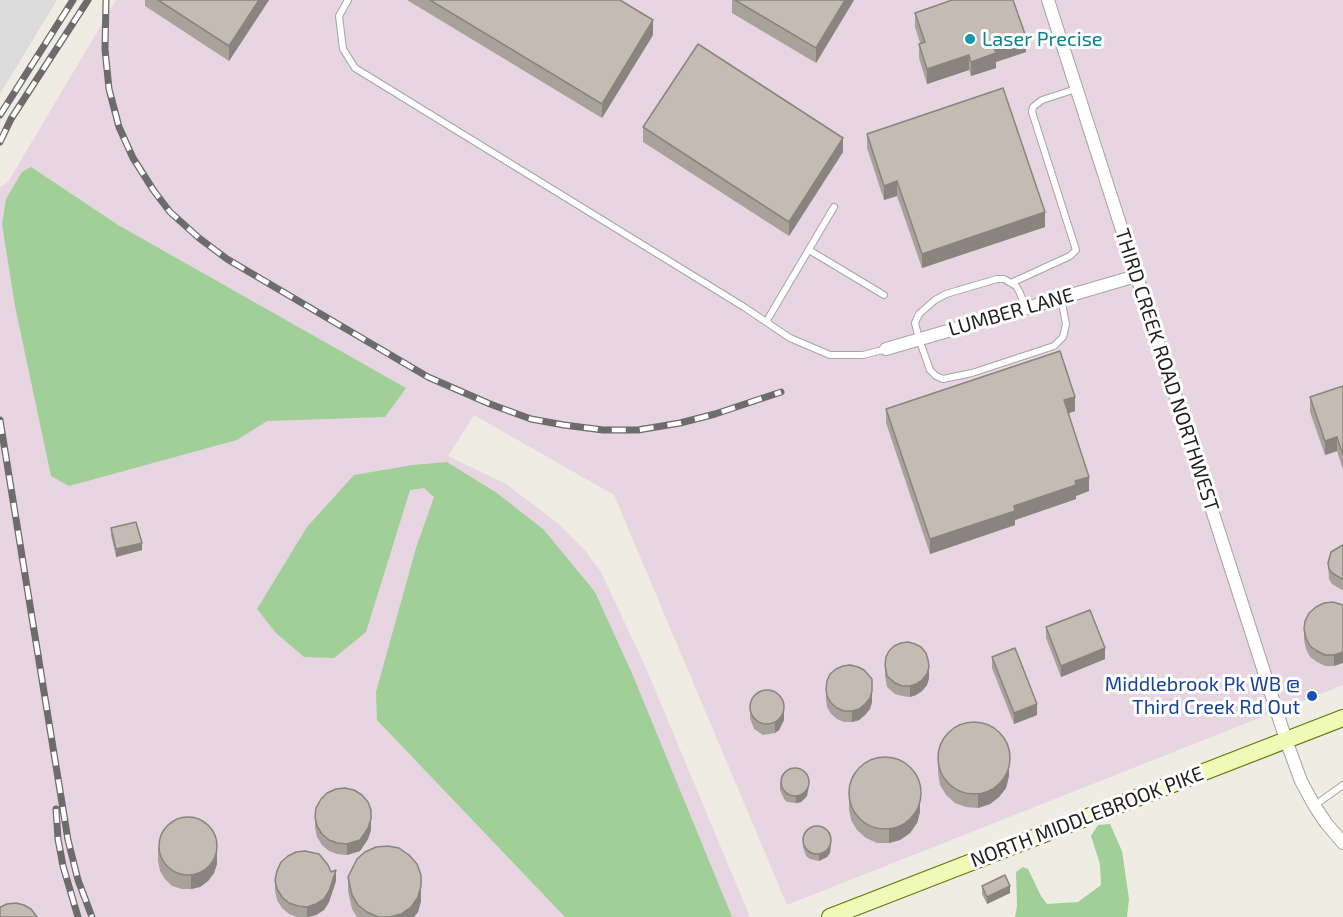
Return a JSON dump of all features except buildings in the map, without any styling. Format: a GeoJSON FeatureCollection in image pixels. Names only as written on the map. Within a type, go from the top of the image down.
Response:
{"type":"FeatureCollection","features":[{"type":"Feature","properties":{"kind":"main road","name":"NORTH MIDDLEBROOK PIKE"},"geometry":{"type":"LineString","coordinates":[[830,917],[1343,718]]}},
{"type":"Feature","properties":{"kind":"street","name":"THIRD CREEK ROAD NORTHWEST"},"geometry":{"type":"LineString","coordinates":[[1048,0],[1286,740],[1301,781],[1314,805],[1343,843]]}},
{"type":"Feature","properties":{"kind":"street","name":"LUMBER LANE"},"geometry":{"type":"LineString","coordinates":[[886,349],[1136,276]]}},
{"type":"Feature","properties":{"kind":"lane"},"geometry":{"type":"LineString","coordinates":[[348,0],[339,16],[343,49],[356,68],[744,307],[789,338],[830,355],[862,355],[886,349]]}},
{"type":"Feature","properties":{"kind":"lane"},"geometry":{"type":"LineString","coordinates":[[1011,283],[1070,256],[1076,250],[1032,112],[1042,100],[1076,89]]}},
{"type":"Feature","properties":{"kind":"lane"},"geometry":{"type":"LineString","coordinates":[[766,322],[834,207]]}},
{"type":"Feature","properties":{"kind":"lane"},"geometry":{"type":"LineString","coordinates":[[809,250],[884,295]]}},
{"type":"Feature","properties":{"kind":"lane"},"geometry":{"type":"LineString","coordinates":[[1026,308],[1019,291],[1004,279],[946,294],[934,300],[919,314],[915,323],[930,370],[943,379],[972,373],[1054,346],[1063,337],[1066,324],[1060,298]]}},
{"type":"Feature","properties":{"kind":"lane"},"geometry":{"type":"LineString","coordinates":[[1314,805],[1343,785]]}},
{"type":"Feature","properties":{"kind":"shaded area"},"geometry":{"type":"Polygon","coordinates":[[[0,0],[57,0],[0,94],[0,0]]]}},
{"type":"Feature","properties":{"kind":"shaded area"},"geometry":{"type":"Polygon","coordinates":[[[116,0],[1343,0],[1343,685],[787,905],[614,495],[474,415],[448,456],[506,484],[559,524],[584,549],[601,572],[646,668],[750,917],[0,917],[0,187],[8,182],[116,0]]]}},
{"type":"Feature","properties":{"kind":"green space"},"geometry":{"type":"Polygon","coordinates":[[[31,167],[118,225],[406,388],[385,417],[267,421],[237,440],[69,486],[51,476],[15,306],[2,224],[6,199],[22,172],[31,167]]]}},
{"type":"Feature","properties":{"kind":"green space"},"geometry":{"type":"Polygon","coordinates":[[[447,462],[497,493],[544,530],[595,592],[634,678],[732,917],[565,917],[377,720],[376,692],[416,548],[434,497],[424,488],[410,490],[366,632],[334,658],[304,657],[276,633],[257,609],[307,527],[354,475],[447,462]]]}},
{"type":"Feature","properties":{"kind":"green space"},"geometry":{"type":"Polygon","coordinates":[[[1110,824],[1122,851],[1129,899],[1127,917],[1015,917],[1016,872],[1023,867],[1028,869],[1047,904],[1078,902],[1101,885],[1100,864],[1091,836],[1098,825],[1110,824]]]}},
{"type":"Feature","properties":{"kind":"railway"},"geometry":{"type":"LineString","coordinates":[[0,115],[73,0]]}},
{"type":"Feature","properties":{"kind":"railway"},"geometry":{"type":"LineString","coordinates":[[0,142],[11,119],[88,0]]}},
{"type":"Feature","properties":{"kind":"railway"},"geometry":{"type":"LineString","coordinates":[[106,0],[105,49],[109,89],[119,127],[133,158],[170,212],[227,259],[428,377],[531,419],[603,430],[638,430],[680,423],[781,392]]}},
{"type":"Feature","properties":{"kind":"railway"},"geometry":{"type":"LineString","coordinates":[[0,420],[68,840],[78,880],[92,917]]}},
{"type":"Feature","properties":{"kind":"railway"},"geometry":{"type":"LineString","coordinates":[[56,809],[63,866],[78,917]]}},
{"type":"Feature","properties":{"kind":"place","name":"Laser Precise"},"geometry":{"type":"Point","coordinates":[970,39]}},
{"type":"Feature","properties":{"kind":"place","name":"Middlebrook Pk WB @ Third Creek Rd Out"},"geometry":{"type":"Point","coordinates":[1312,696]}}]}
